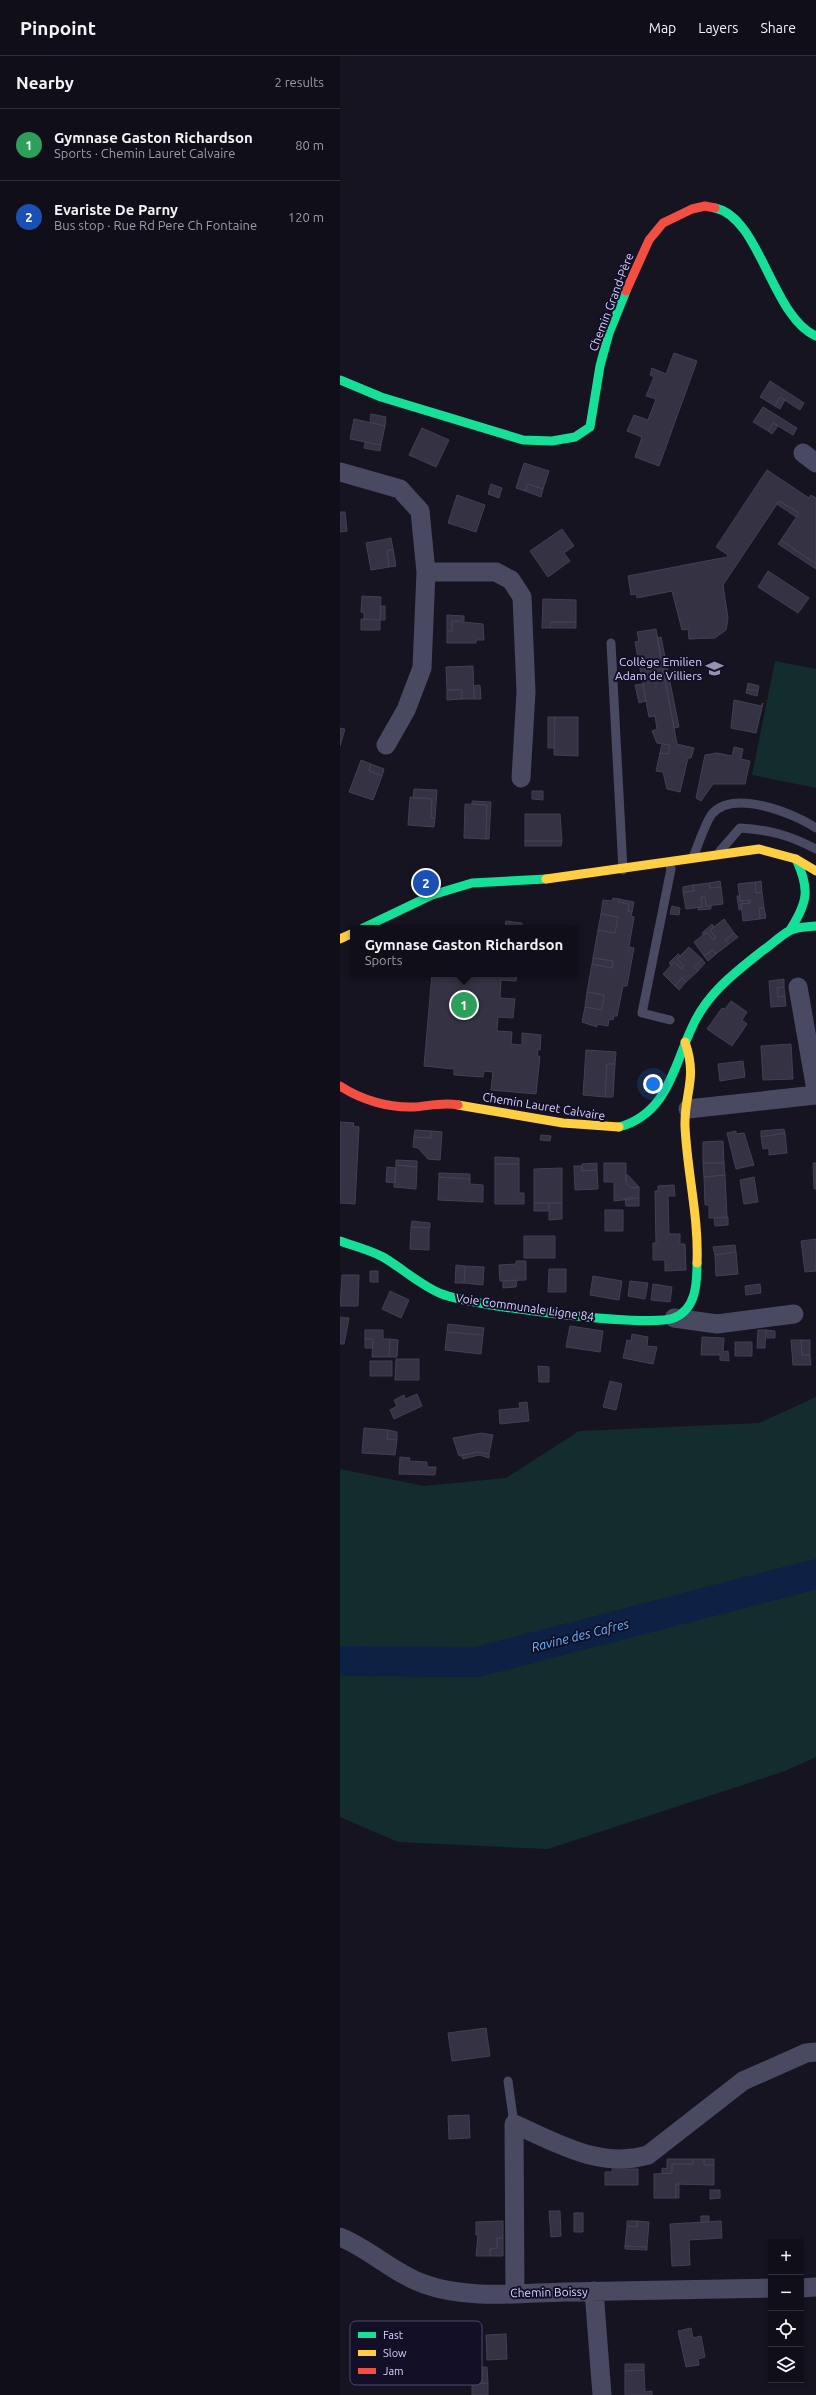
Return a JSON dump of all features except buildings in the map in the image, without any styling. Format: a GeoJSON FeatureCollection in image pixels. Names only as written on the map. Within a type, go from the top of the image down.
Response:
{"type":"FeatureCollection","features":[{"type":"Feature","properties":{"kind":"street","name":"Chemin Grand-Père"},"geometry":{"type":"LineString","coordinates":[[340,380],[381,397],[523,440],[552,441],[575,437],[590,428],[600,366],[609,333],[649,240],[663,223],[705,206],[720,209],[737,219],[794,318],[809,334],[816,336]]}},
{"type":"Feature","properties":{"kind":"street"},"geometry":{"type":"LineString","coordinates":[[340,472],[400,489],[420,511],[426,572],[422,668],[406,710],[386,745]]}},
{"type":"Feature","properties":{"kind":"street"},"geometry":{"type":"LineString","coordinates":[[426,572],[496,572],[511,580],[522,597],[526,692],[521,778]]}},
{"type":"Feature","properties":{"kind":"street"},"geometry":{"type":"LineString","coordinates":[[369,925],[432,895],[472,883],[504,880],[561,878],[759,849],[796,859],[816,871]]}},
{"type":"Feature","properties":{"kind":"street"},"geometry":{"type":"LineString","coordinates":[[790,930],[803,911],[808,891],[796,859]]}},
{"type":"Feature","properties":{"kind":"street","name":"Chemin Lauret Calvaire"},"geometry":{"type":"LineString","coordinates":[[340,1086],[352,1094],[367,1100],[412,1107],[454,1104],[563,1123],[615,1128],[633,1123],[650,1110],[665,1093],[685,1042],[707,1000],[724,981],[790,930],[814,923]]}},
{"type":"Feature","properties":{"kind":"street"},"geometry":{"type":"LineString","coordinates":[[340,939],[350,934]]}},
{"type":"Feature","properties":{"kind":"street"},"geometry":{"type":"LineString","coordinates":[[798,987],[816,1090]]}},
{"type":"Feature","properties":{"kind":"street"},"geometry":{"type":"LineString","coordinates":[[674,1318],[684,1312],[694,1296],[697,1274],[698,1239],[686,1125],[691,1085],[691,1059],[685,1042]]}},
{"type":"Feature","properties":{"kind":"street"},"geometry":{"type":"LineString","coordinates":[[688,1109],[816,1095]]}},
{"type":"Feature","properties":{"kind":"street","name":"Voie Communale Ligne 84"},"geometry":{"type":"LineString","coordinates":[[340,1241],[381,1256],[442,1294],[493,1305],[620,1320],[656,1322],[674,1318],[718,1324],[794,1314]]}},
{"type":"Feature","properties":{"kind":"street"},"geometry":{"type":"LineString","coordinates":[[515,2293],[514,2124],[590,2157],[630,2160],[648,2155],[744,2081],[806,2053],[816,2052]]}},
{"type":"Feature","properties":{"kind":"street","name":"Chemin Boissy"},"geometry":{"type":"LineString","coordinates":[[340,2237],[352,2241],[400,2274],[424,2284],[451,2291],[515,2293],[768,2288]]}},
{"type":"Feature","properties":{"kind":"street"},"geometry":{"type":"LineString","coordinates":[[804,2288],[816,2287]]}},
{"type":"Feature","properties":{"kind":"street"},"geometry":{"type":"LineString","coordinates":[[594,2292],[602,2395]]}},
{"type":"Feature","properties":{"kind":"lane"},"geometry":{"type":"LineString","coordinates":[[611,643],[623,870]]}},
{"type":"Feature","properties":{"kind":"lane"},"geometry":{"type":"LineString","coordinates":[[691,860],[712,814],[726,805],[753,804],[779,809],[816,828]]}},
{"type":"Feature","properties":{"kind":"lane"},"geometry":{"type":"LineString","coordinates":[[717,856],[740,828],[770,830],[796,838],[816,849]]}},
{"type":"Feature","properties":{"kind":"lane"},"geometry":{"type":"LineString","coordinates":[[669,863],[671,869],[642,1013],[670,1020]]}},
{"type":"Feature","properties":{"kind":"lane"},"geometry":{"type":"LineString","coordinates":[[367,1100],[370,1087]]}},
{"type":"Feature","properties":{"kind":"lane"},"geometry":{"type":"LineString","coordinates":[[508,2080],[514,2124]]}},
{"type":"Feature","properties":{"kind":"green space"},"geometry":{"type":"Polygon","coordinates":[[[775,661],[816,669],[816,788],[752,775],[775,661]]]}},
{"type":"Feature","properties":{"kind":"green space"},"geometry":{"type":"Polygon","coordinates":[[[816,1397],[816,1757],[785,1771],[548,1849],[398,1842],[340,1817],[340,1469],[424,1486],[506,1478],[579,1431],[759,1423],[816,1397]]]}},
{"type":"Feature","properties":{"kind":"waterway","name":"Ravine des Cafres"},"geometry":{"type":"LineString","coordinates":[[340,1661],[477,1662],[816,1574]]}},
{"type":"Feature","properties":{"kind":"traffic: fast"},"geometry":{"type":"LineString","coordinates":[[715,208],[730,215],[744,229],[788,309],[801,325],[816,336]]}},
{"type":"Feature","properties":{"kind":"traffic: fast"},"geometry":{"type":"LineString","coordinates":[[340,380],[381,397],[523,440],[552,441],[575,437],[590,427],[600,366],[609,333],[626,291]]}},
{"type":"Feature","properties":{"kind":"traffic: fast"},"geometry":{"type":"LineString","coordinates":[[790,930],[804,903],[805,895],[804,879],[796,859]]}},
{"type":"Feature","properties":{"kind":"traffic: fast"},"geometry":{"type":"LineString","coordinates":[[369,925],[432,895],[472,883],[546,879]]}},
{"type":"Feature","properties":{"kind":"traffic: fast"},"geometry":{"type":"LineString","coordinates":[[619,1127],[636,1120],[649,1110],[660,1098],[675,1069],[695,1021],[701,1010],[716,991],[743,966],[786,933],[802,927],[816,926]]}},
{"type":"Feature","properties":{"kind":"traffic: fast"},"geometry":{"type":"LineString","coordinates":[[340,1241],[383,1257],[419,1282],[442,1294],[459,1299],[522,1310],[597,1318],[631,1320],[658,1320],[674,1318],[687,1309],[694,1295],[696,1287],[697,1263]]}},
{"type":"Feature","properties":{"kind":"traffic: slow"},"geometry":{"type":"LineString","coordinates":[[546,879],[759,849],[796,859],[816,871]]}},
{"type":"Feature","properties":{"kind":"traffic: slow"},"geometry":{"type":"LineString","coordinates":[[340,939],[350,934]]}},
{"type":"Feature","properties":{"kind":"traffic: slow"},"geometry":{"type":"LineString","coordinates":[[685,1042],[689,1055],[690,1066],[690,1086],[686,1104],[685,1126],[695,1212],[697,1263]]}},
{"type":"Feature","properties":{"kind":"traffic: slow"},"geometry":{"type":"LineString","coordinates":[[458,1105],[563,1123],[619,1127]]}},
{"type":"Feature","properties":{"kind":"traffic: jam"},"geometry":{"type":"LineString","coordinates":[[626,291],[649,240],[663,223],[692,209],[705,206],[715,208]]}},
{"type":"Feature","properties":{"kind":"traffic: jam"},"geometry":{"type":"LineString","coordinates":[[340,1086],[366,1099],[395,1106],[414,1107],[436,1104],[458,1105]]}},
{"type":"Feature","properties":{"kind":"place","name":"Collège Emilien Adam de Villiers"},"geometry":{"type":"Point","coordinates":[715,668]}},
{"type":"Feature","properties":{"kind":"place","name":"Evariste De Parny"},"geometry":{"type":"Point","coordinates":[426,883]}},
{"type":"Feature","properties":{"kind":"place","name":"Gymnase Gaston Richardson"},"geometry":{"type":"Point","coordinates":[464,1005]}}]}
